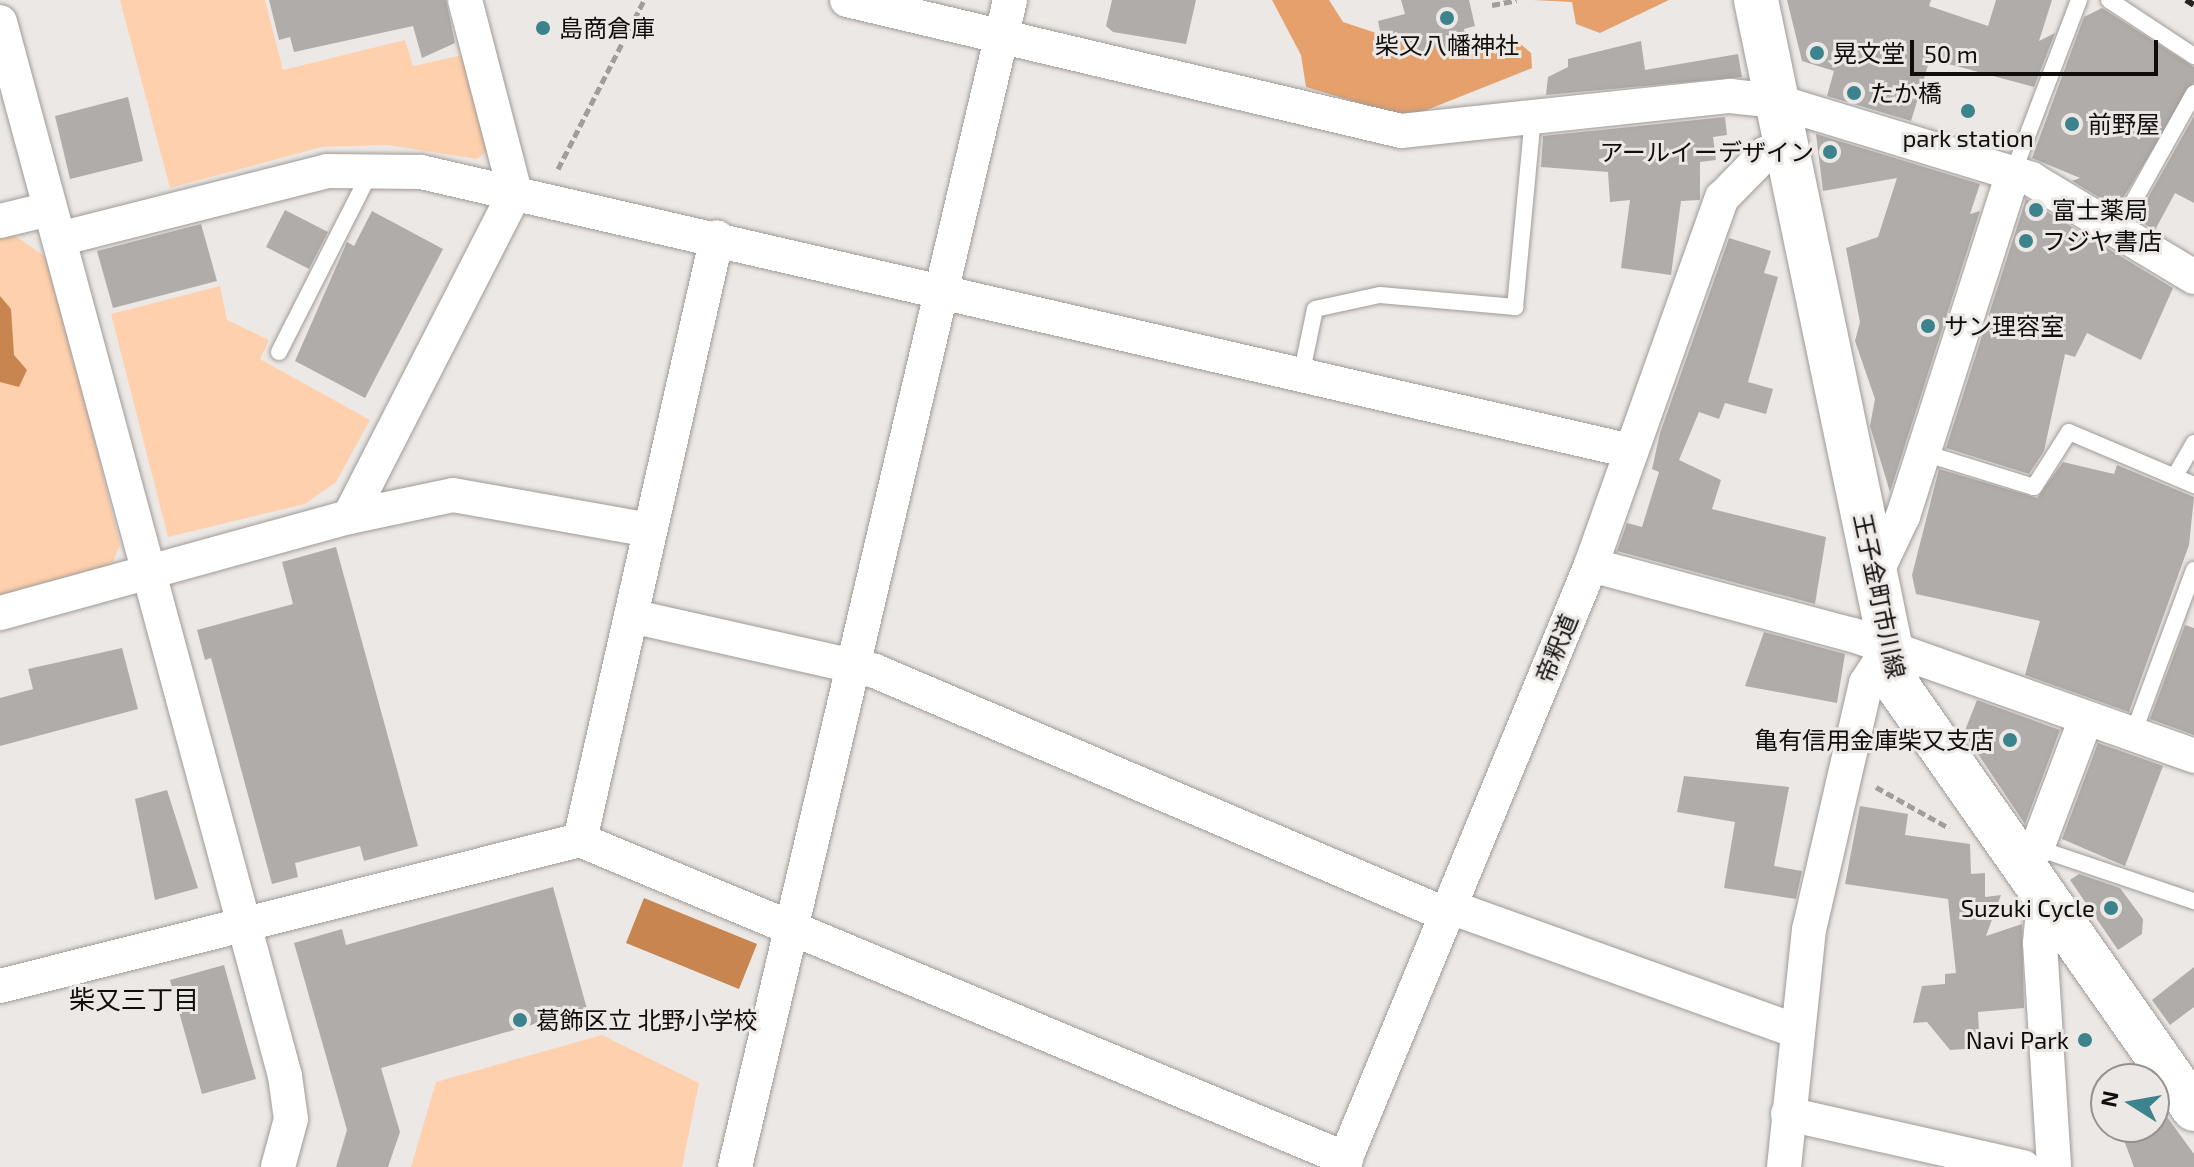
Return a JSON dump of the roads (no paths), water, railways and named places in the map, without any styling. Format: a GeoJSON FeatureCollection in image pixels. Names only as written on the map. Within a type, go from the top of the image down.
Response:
{"type":"FeatureCollection","features":[{"type":"Feature","properties":{"kind":"main road","name":"王子金町市川線"},"geometry":{"type":"LineString","coordinates":[[1756,0],[1889,648],[1917,720],[2028,855],[2044,898],[2194,1109]]}},
{"type":"Feature","properties":{"kind":"street"},"geometry":{"type":"LineString","coordinates":[[349,517],[530,196],[465,0]]}},
{"type":"Feature","properties":{"kind":"street"},"geometry":{"type":"LineString","coordinates":[[847,0],[1401,131],[1730,96],[1775,101],[2013,173],[2194,277]]}},
{"type":"Feature","properties":{"kind":"street"},"geometry":{"type":"LineString","coordinates":[[735,1167],[1010,0]]}},
{"type":"Feature","properties":{"kind":"street"},"geometry":{"type":"LineString","coordinates":[[0,22],[291,1103],[278,1167]]}},
{"type":"Feature","properties":{"kind":"street","name":"帝釈道"},"geometry":{"type":"LineString","coordinates":[[1344,1163],[1591,565],[1722,198],[1756,161],[1785,150]]}},
{"type":"Feature","properties":{"kind":"street"},"geometry":{"type":"LineString","coordinates":[[0,221],[55,224],[373,167],[530,196],[717,237],[1630,451]]}},
{"type":"Feature","properties":{"kind":"street"},"geometry":{"type":"LineString","coordinates":[[1874,577],[1924,453],[2013,173]]}},
{"type":"Feature","properties":{"kind":"street"},"geometry":{"type":"LineString","coordinates":[[580,840],[717,237]]}},
{"type":"Feature","properties":{"kind":"street"},"geometry":{"type":"LineString","coordinates":[[0,613],[149,575],[349,517],[453,495],[650,530]]}},
{"type":"Feature","properties":{"kind":"street"},"geometry":{"type":"LineString","coordinates":[[1591,565],[1889,648],[2194,756]]}},
{"type":"Feature","properties":{"kind":"street"},"geometry":{"type":"LineString","coordinates":[[631,616],[853,666],[1448,911],[1797,1031]]}},
{"type":"Feature","properties":{"kind":"street"},"geometry":{"type":"LineString","coordinates":[[1784,1167],[1809,930],[1849,778],[1866,683],[1889,648]]}},
{"type":"Feature","properties":{"kind":"street"},"geometry":{"type":"LineString","coordinates":[[2028,855],[2086,718]]}},
{"type":"Feature","properties":{"kind":"street"},"geometry":{"type":"LineString","coordinates":[[0,986],[580,840],[794,925],[1344,1163]]}},
{"type":"Feature","properties":{"kind":"street"},"geometry":{"type":"LineString","coordinates":[[2044,898],[2040,943],[2054,1167]]}},
{"type":"Feature","properties":{"kind":"street"},"geometry":{"type":"LineString","coordinates":[[1788,1114],[2023,1167]]}},
{"type":"Feature","properties":{"kind":"lane"},"geometry":{"type":"LineString","coordinates":[[2013,173],[2079,0]]}},
{"type":"Feature","properties":{"kind":"lane"},"geometry":{"type":"LineString","coordinates":[[2109,0],[2194,56]]}},
{"type":"Feature","properties":{"kind":"lane"},"geometry":{"type":"LineString","coordinates":[[2117,231],[2194,93]]}},
{"type":"Feature","properties":{"kind":"lane"},"geometry":{"type":"LineString","coordinates":[[1301,376],[1315,309],[1380,295],[1515,307],[1533,118]]}},
{"type":"Feature","properties":{"kind":"lane"},"geometry":{"type":"LineString","coordinates":[[279,352],[373,167]]}},
{"type":"Feature","properties":{"kind":"lane"},"geometry":{"type":"LineString","coordinates":[[1924,453],[2034,487],[2069,432],[2194,485]]}},
{"type":"Feature","properties":{"kind":"lane"},"geometry":{"type":"LineString","coordinates":[[2175,476],[2194,443]]}},
{"type":"Feature","properties":{"kind":"lane"},"geometry":{"type":"LineString","coordinates":[[2133,734],[2194,570]]}},
{"type":"Feature","properties":{"kind":"lane"},"geometry":{"type":"LineString","coordinates":[[2028,855],[2194,901]]}},
{"type":"Feature","properties":{"kind":"railway"},"geometry":{"type":"LineString","coordinates":[[2186,0],[2194,5]]}},
{"type":"Feature","properties":{"kind":"place","name":"柴又八幡神社"},"geometry":{"type":"Point","coordinates":[1447,18]}},
{"type":"Feature","properties":{"kind":"place","name":"島商倉庫"},"geometry":{"type":"Point","coordinates":[543,28]}},
{"type":"Feature","properties":{"kind":"place","name":"晃文堂"},"geometry":{"type":"Point","coordinates":[1817,53]}},
{"type":"Feature","properties":{"kind":"place","name":"たか橋"},"geometry":{"type":"Point","coordinates":[1854,93]}},
{"type":"Feature","properties":{"kind":"place","name":"park station"},"geometry":{"type":"Point","coordinates":[1968,111]}},
{"type":"Feature","properties":{"kind":"place","name":"前野屋"},"geometry":{"type":"Point","coordinates":[2072,124]}},
{"type":"Feature","properties":{"kind":"place","name":"アールイーデザイン"},"geometry":{"type":"Point","coordinates":[1830,152]}},
{"type":"Feature","properties":{"kind":"place","name":"富士薬局"},"geometry":{"type":"Point","coordinates":[2036,210]}},
{"type":"Feature","properties":{"kind":"place","name":"フジヤ書店"},"geometry":{"type":"Point","coordinates":[2026,241]}},
{"type":"Feature","properties":{"kind":"place","name":"サン理容室"},"geometry":{"type":"Point","coordinates":[1928,326]}},
{"type":"Feature","properties":{"kind":"place","name":"亀有信用金庫柴又支店"},"geometry":{"type":"Point","coordinates":[2010,740]}},
{"type":"Feature","properties":{"kind":"place","name":"Suzuki Cycle"},"geometry":{"type":"Point","coordinates":[2111,908]}},
{"type":"Feature","properties":{"kind":"place","name":"葛飾区立 北野小学校"},"geometry":{"type":"Point","coordinates":[520,1020]}},
{"type":"Feature","properties":{"kind":"place","name":"Navi Park"},"geometry":{"type":"Point","coordinates":[2085,1040]}},
{"type":"Feature","properties":{"kind":"district","name":"柴又三丁目"},"geometry":{"type":"Point","coordinates":[134,999]}}]}
